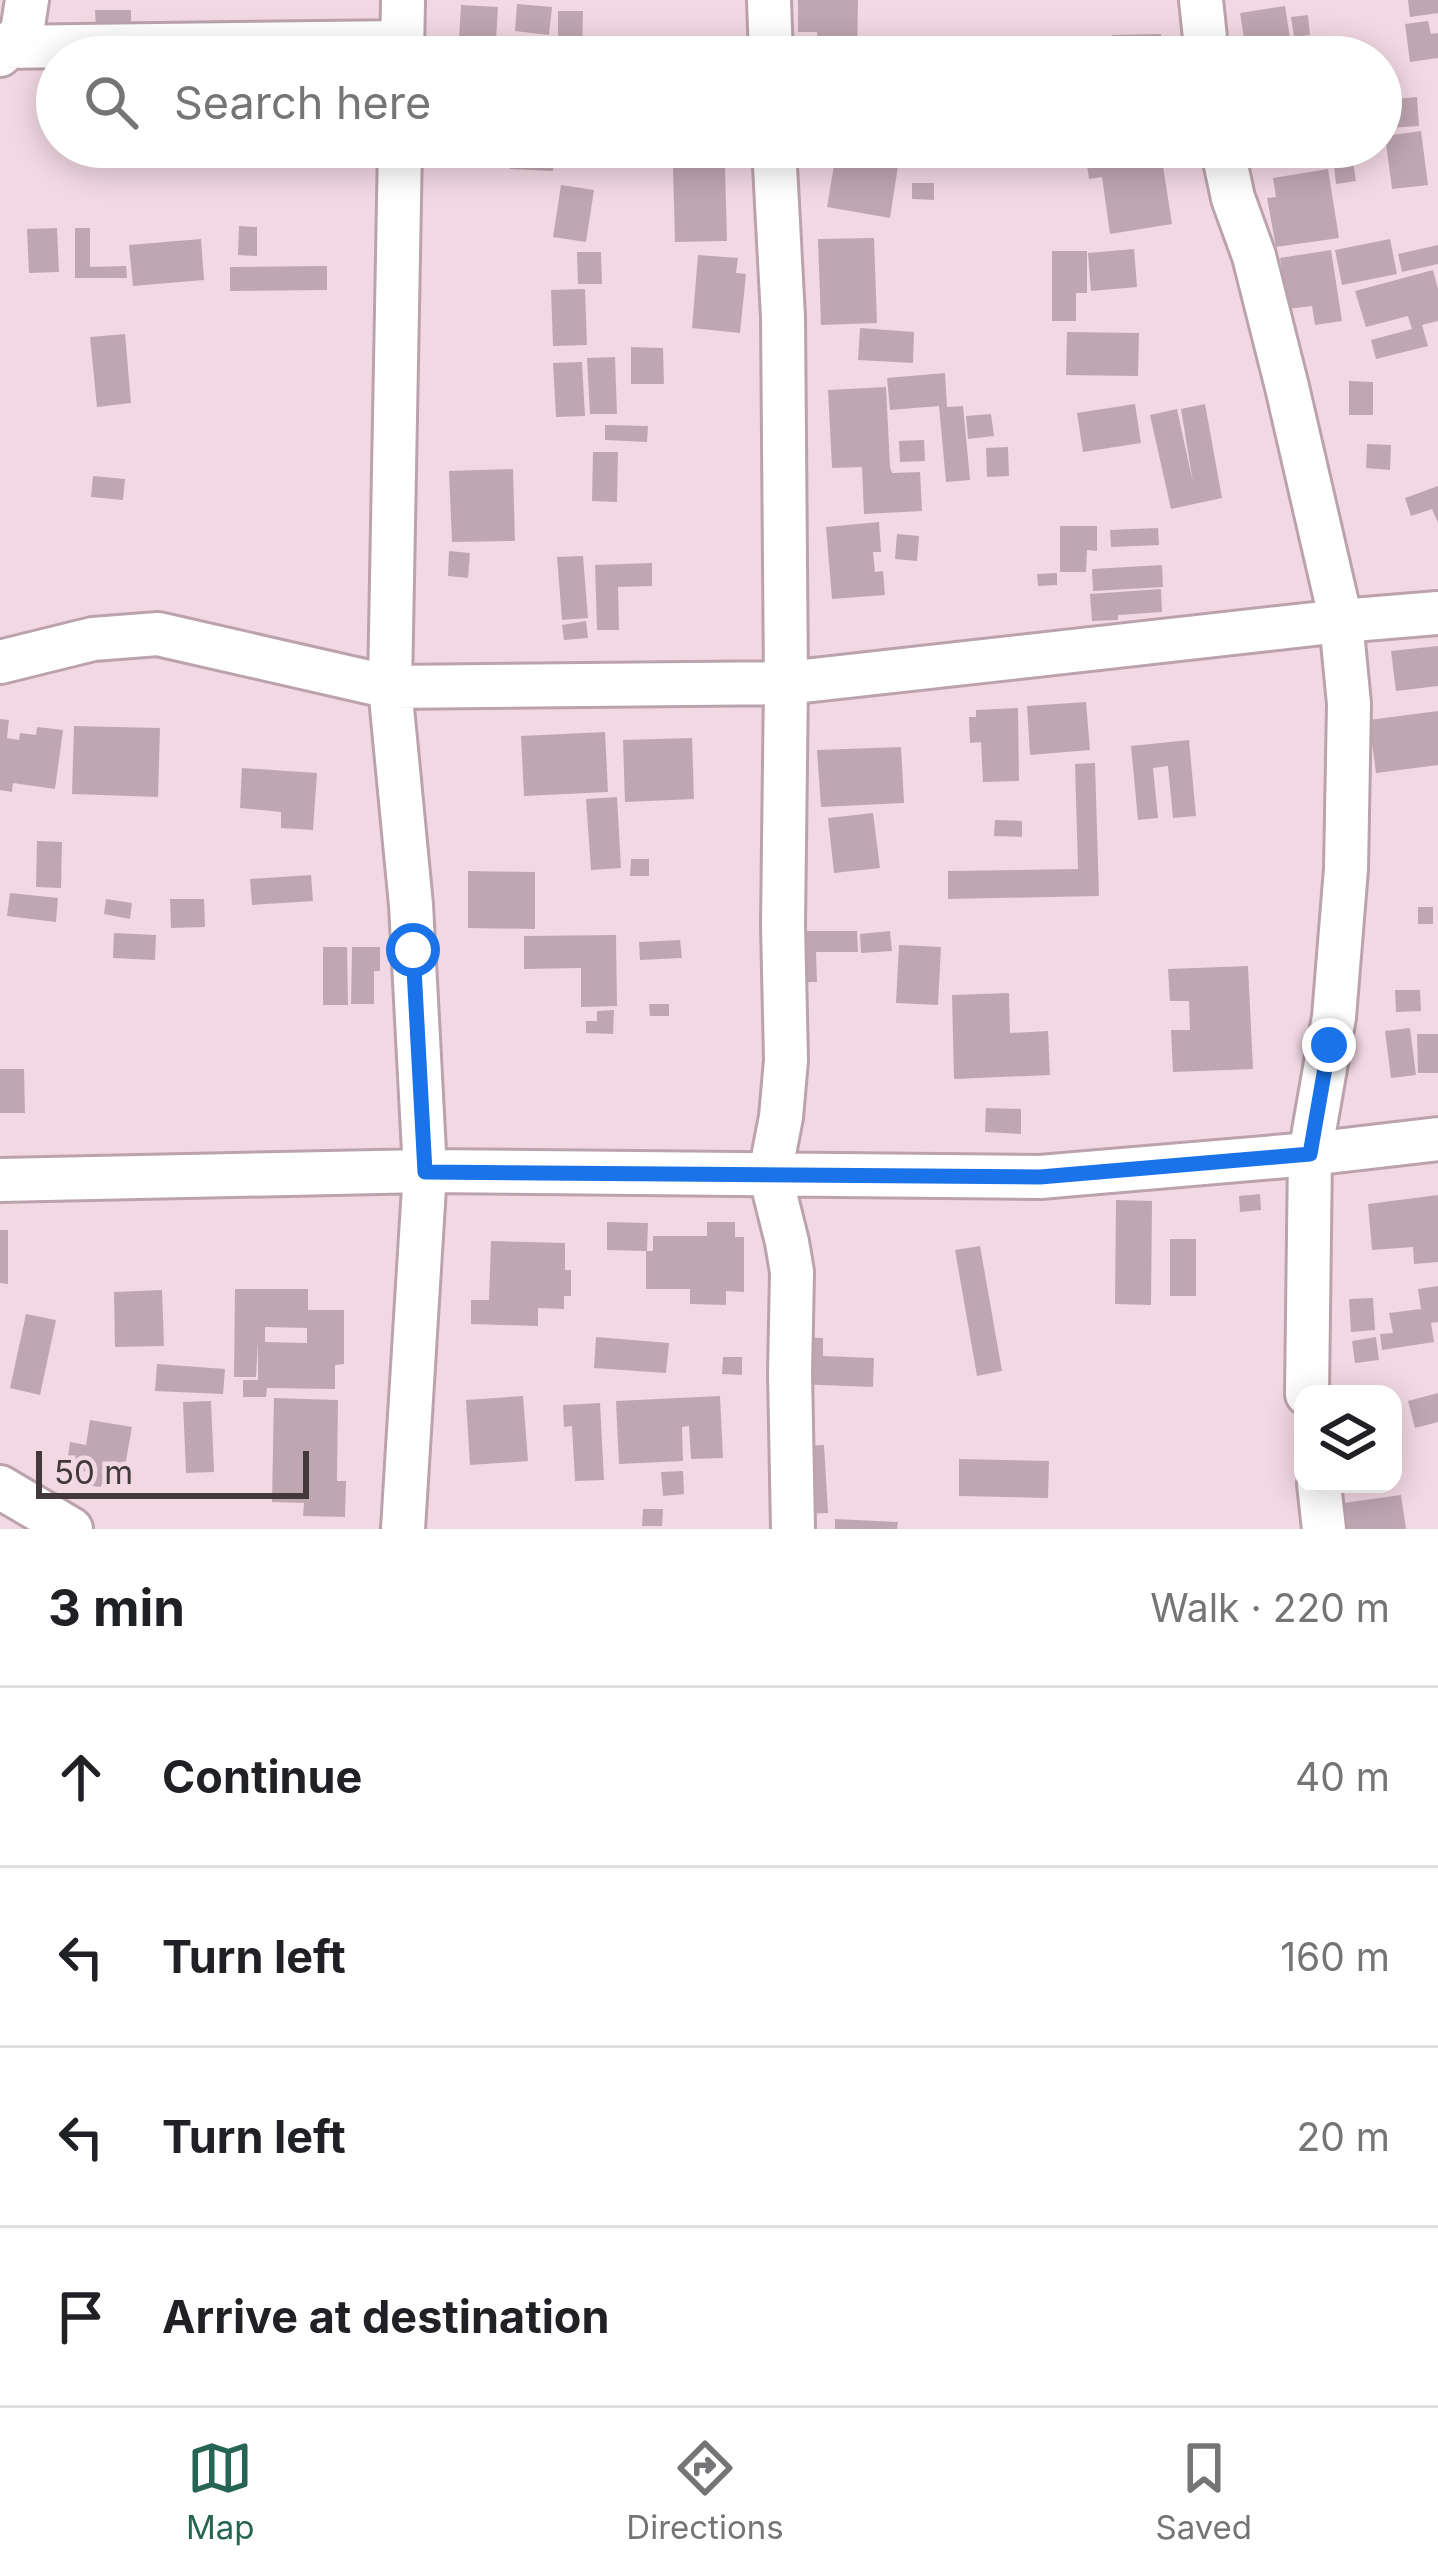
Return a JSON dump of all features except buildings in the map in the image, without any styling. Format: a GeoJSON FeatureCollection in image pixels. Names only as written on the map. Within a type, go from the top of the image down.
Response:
{"type":"FeatureCollection","features":[{"type":"Feature","properties":{"kind":"street"},"geometry":{"type":"LineString","coordinates":[[2,50],[22,32],[27,0]]}},
{"type":"Feature","properties":{"kind":"street"},"geometry":{"type":"LineString","coordinates":[[769,0],[770,36]]}},
{"type":"Feature","properties":{"kind":"street"},"geometry":{"type":"LineString","coordinates":[[1201,0],[1205,36]]}},
{"type":"Feature","properties":{"kind":"street"},"geometry":{"type":"LineString","coordinates":[[331,36],[402,33]]}},
{"type":"Feature","properties":{"kind":"street"},"geometry":{"type":"LineString","coordinates":[[2,50],[36,49]]}},
{"type":"Feature","properties":{"kind":"street"},"geometry":{"type":"LineString","coordinates":[[400,168],[390,687],[410,905],[425,1172],[403,1529]]}},
{"type":"Feature","properties":{"kind":"street"},"geometry":{"type":"LineString","coordinates":[[775,168],[783,316],[786,1060],[770,1174],[791,1272],[793,1529]]}},
{"type":"Feature","properties":{"kind":"street"},"geometry":{"type":"LineString","coordinates":[[1227,168],[1254,256],[1342,621],[1348,704],[1346,869],[1334,1017],[1310,1154],[1307,1385]]}},
{"type":"Feature","properties":{"kind":"street"},"geometry":{"type":"LineString","coordinates":[[0,662],[93,639],[158,634],[390,687],[786,683],[1438,614]]}},
{"type":"Feature","properties":{"kind":"street"},"geometry":{"type":"LineString","coordinates":[[0,1180],[425,1172],[1040,1177],[1438,1139]]}},
{"type":"Feature","properties":{"kind":"street"},"geometry":{"type":"LineString","coordinates":[[0,1487],[70,1529]]}},
{"type":"Feature","properties":{"kind":"street"},"geometry":{"type":"LineString","coordinates":[[1319,1493],[1324,1529]]}},
{"type":"Feature","properties":{"kind":"route"},"geometry":{"type":"LineString","coordinates":[[413,950],[425,1172],[1040,1177],[1310,1154],[1329,1045]]}}]}
